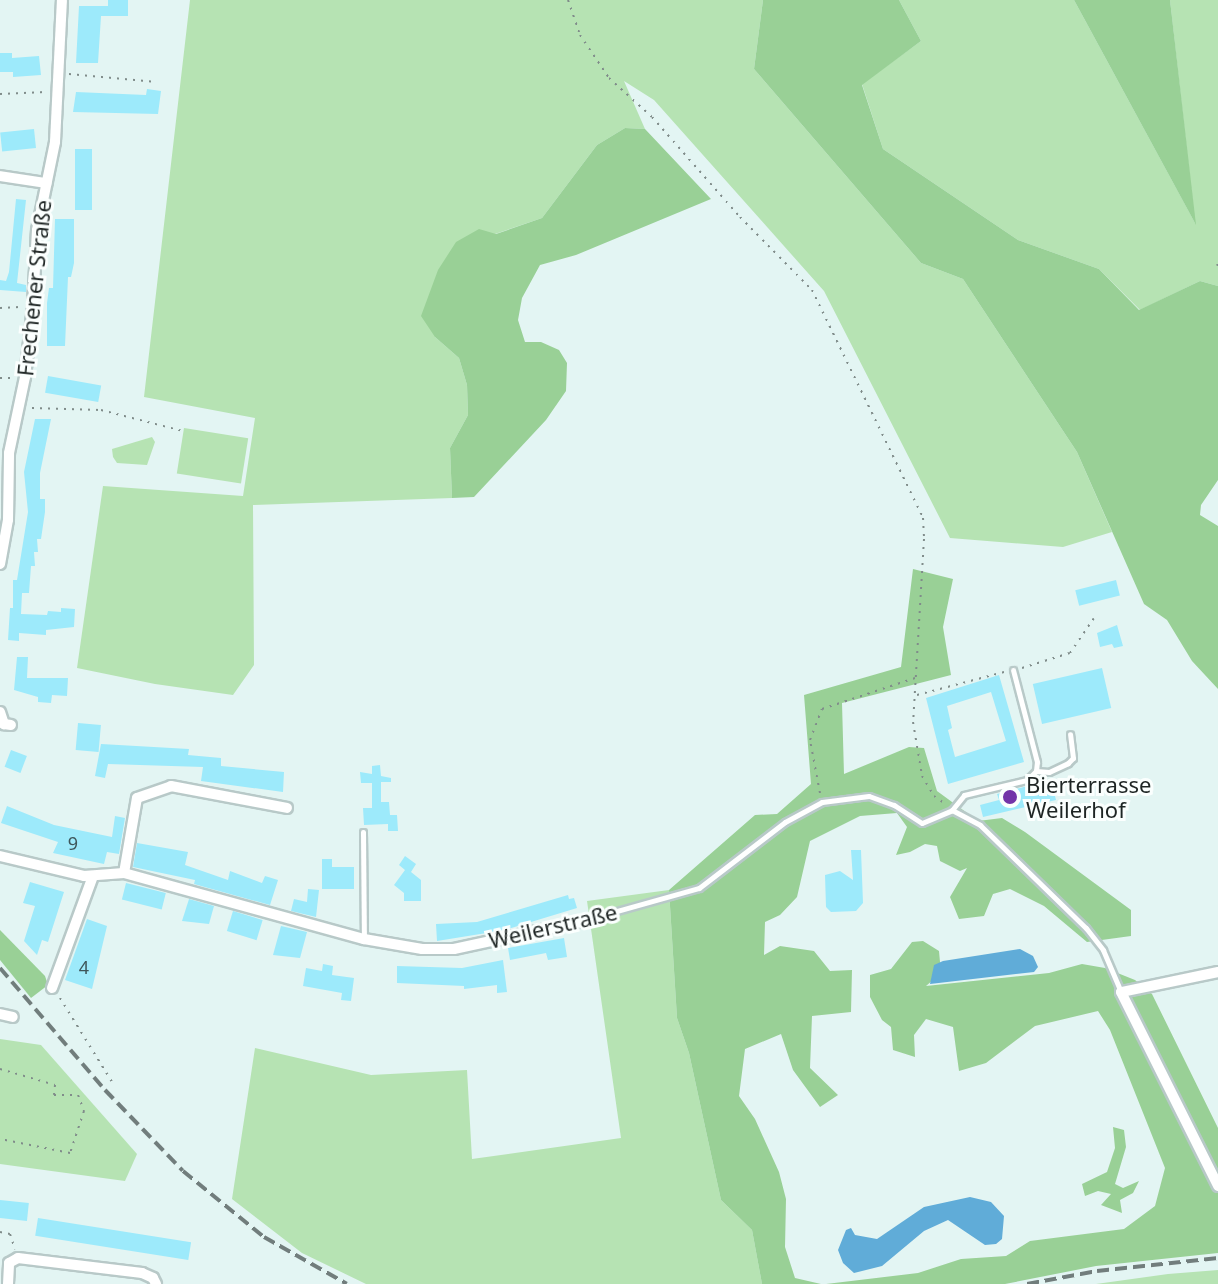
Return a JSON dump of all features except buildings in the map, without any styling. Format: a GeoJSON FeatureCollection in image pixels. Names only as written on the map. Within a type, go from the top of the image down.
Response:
{"type":"FeatureCollection","features":[{"type":"Feature","properties":{"kind":"street","name":"Frechener Straße"},"geometry":{"type":"LineString","coordinates":[[0,564],[8,520],[9,453],[19,407],[33,306],[35,248],[55,142],[62,0]]}},
{"type":"Feature","properties":{"kind":"street"},"geometry":{"type":"LineString","coordinates":[[0,176],[46,183]]}},
{"type":"Feature","properties":{"kind":"street"},"geometry":{"type":"LineString","coordinates":[[0,712],[4,724],[11,725]]}},
{"type":"Feature","properties":{"kind":"street"},"geometry":{"type":"LineString","coordinates":[[124,873],[137,798],[171,786],[287,808]]}},
{"type":"Feature","properties":{"kind":"street","name":"Weilerstraße"},"geometry":{"type":"LineString","coordinates":[[0,856],[36,867],[93,876],[124,873],[364,939],[422,949],[454,949],[584,921]]}},
{"type":"Feature","properties":{"kind":"street"},"geometry":{"type":"LineString","coordinates":[[52,988],[93,876]]}},
{"type":"Feature","properties":{"kind":"street"},"geometry":{"type":"LineString","coordinates":[[1218,972],[1121,992],[1218,1186]]}},
{"type":"Feature","properties":{"kind":"street"},"geometry":{"type":"LineString","coordinates":[[0,1014],[13,1017]]}},
{"type":"Feature","properties":{"kind":"street"},"geometry":{"type":"LineString","coordinates":[[8,1284],[9,1263],[18,1258],[142,1273],[156,1284]]}},
{"type":"Feature","properties":{"kind":"lane"},"geometry":{"type":"LineString","coordinates":[[1013,670],[1037,762],[1036,771],[1027,780],[964,795],[952,810],[980,825],[1086,928],[1103,950],[1121,992]]}},
{"type":"Feature","properties":{"kind":"lane"},"geometry":{"type":"LineString","coordinates":[[1036,771],[1049,772],[1068,763],[1074,750],[1070,734]]}},
{"type":"Feature","properties":{"kind":"lane","name":"Weilerstraße"},"geometry":{"type":"LineString","coordinates":[[584,921],[687,894],[785,822],[822,802],[869,796],[894,805],[922,823],[952,810]]}},
{"type":"Feature","properties":{"kind":"lane"},"geometry":{"type":"LineString","coordinates":[[363,832],[364,939]]}},
{"type":"Feature","properties":{"kind":"path"},"geometry":{"type":"LineString","coordinates":[[568,0],[580,35],[609,78],[652,117],[740,217],[790,264],[812,290],[923,518],[913,722],[922,776],[934,796],[952,810]]}},
{"type":"Feature","properties":{"kind":"path"},"geometry":{"type":"LineString","coordinates":[[59,73],[157,82]]}},
{"type":"Feature","properties":{"kind":"path"},"geometry":{"type":"LineString","coordinates":[[0,94],[59,91]]}},
{"type":"Feature","properties":{"kind":"path"},"geometry":{"type":"LineString","coordinates":[[0,308],[33,306]]}},
{"type":"Feature","properties":{"kind":"path","name":"Frechener Straße"},"geometry":{"type":"LineString","coordinates":[[19,407],[110,412],[183,431]]}},
{"type":"Feature","properties":{"kind":"path"},"geometry":{"type":"LineString","coordinates":[[822,802],[810,740],[822,709],[916,677]]}},
{"type":"Feature","properties":{"kind":"path"},"geometry":{"type":"LineString","coordinates":[[52,988],[112,1082]]}},
{"type":"Feature","properties":{"kind":"path"},"geometry":{"type":"LineString","coordinates":[[0,1069],[55,1085],[54,1095],[78,1095],[84,1111],[70,1153],[0,1139]]}},
{"type":"Feature","properties":{"kind":"path"},"geometry":{"type":"LineString","coordinates":[[0,1232],[10,1234],[18,1258]]}},
{"type":"Feature","properties":{"kind":"green space"},"geometry":{"type":"Polygon","coordinates":[[[190,0],[763,0],[754,69],[921,263],[963,279],[1077,452],[1112,532],[1063,547],[950,538],[824,291],[654,100],[624,81],[645,129],[625,128],[597,145],[542,218],[495,234],[435,337],[459,358],[467,385],[468,415],[450,448],[452,498],[253,505],[254,665],[233,695],[155,684],[77,668],[103,486],[243,496],[255,418],[144,397],[190,0]]]}},
{"type":"Feature","properties":{"kind":"green space"},"geometry":{"type":"Polygon","coordinates":[[[763,0],[899,0],[921,41],[862,85],[883,149],[1018,240],[1099,269],[1139,310],[1200,281],[1218,286],[1218,480],[1201,505],[1200,515],[1218,526],[1218,689],[1192,661],[1167,620],[1144,604],[1077,452],[963,279],[921,263],[754,69],[763,0]]]}},
{"type":"Feature","properties":{"kind":"green space"},"geometry":{"type":"Polygon","coordinates":[[[899,0],[1074,0],[1195,223],[1170,0],[1218,0],[1218,286],[1200,281],[1140,310],[1099,269],[1018,240],[883,149],[862,84],[921,41],[899,0]]]}},
{"type":"Feature","properties":{"kind":"green space"},"geometry":{"type":"Polygon","coordinates":[[[1074,0],[1170,0],[1196,225],[1074,0]]]}},
{"type":"Feature","properties":{"kind":"green space"},"geometry":{"type":"Polygon","coordinates":[[[625,128],[645,129],[711,199],[576,255],[540,265],[522,298],[518,320],[525,342],[541,342],[559,350],[567,363],[566,391],[546,420],[474,497],[452,498],[450,448],[468,415],[467,385],[459,358],[435,337],[421,316],[438,270],[456,242],[479,229],[496,234],[542,218],[597,145],[625,128]]]}},
{"type":"Feature","properties":{"kind":"green space"},"geometry":{"type":"Polygon","coordinates":[[[184,428],[248,438],[241,484],[177,473],[184,428]]]}},
{"type":"Feature","properties":{"kind":"green space"},"geometry":{"type":"Polygon","coordinates":[[[152,437],[155,442],[147,465],[117,463],[113,457],[112,449],[152,437]]]}},
{"type":"Feature","properties":{"kind":"green space"},"geometry":{"type":"Polygon","coordinates":[[[913,569],[953,579],[943,627],[951,675],[842,703],[844,774],[909,747],[924,748],[937,791],[978,821],[1002,818],[1025,832],[1131,910],[1131,936],[1087,942],[1044,906],[1010,889],[993,894],[984,916],[959,919],[950,897],[967,868],[960,871],[940,861],[937,846],[925,844],[896,855],[907,827],[897,813],[860,816],[810,841],[797,897],[780,915],[765,922],[764,955],[780,946],[814,951],[830,971],[852,970],[851,1012],[812,1016],[810,1068],[838,1095],[820,1107],[793,1070],[781,1034],[745,1049],[739,1096],[755,1119],[779,1172],[786,1199],[785,1247],[795,1278],[821,1284],[762,1284],[752,1230],[721,1200],[689,1053],[677,1018],[669,890],[755,815],[777,814],[811,784],[804,695],[901,667],[913,569]]]}},
{"type":"Feature","properties":{"kind":"green space"},"geometry":{"type":"Polygon","coordinates":[[[669,890],[677,1018],[689,1053],[721,1200],[752,1230],[762,1284],[366,1284],[302,1253],[232,1199],[255,1048],[371,1075],[467,1070],[472,1159],[621,1138],[587,901],[669,890]]]}},
{"type":"Feature","properties":{"kind":"green space"},"geometry":{"type":"Polygon","coordinates":[[[0,930],[45,976],[48,985],[31,998],[0,960],[0,930]]]}},
{"type":"Feature","properties":{"kind":"green space"},"geometry":{"type":"Polygon","coordinates":[[[923,941],[939,951],[941,973],[926,986],[1049,973],[1082,964],[1105,968],[1135,980],[1152,994],[1218,1128],[1218,1253],[1096,1266],[1005,1284],[826,1284],[918,1273],[961,1259],[1006,1256],[1030,1241],[1124,1229],[1155,1206],[1165,1168],[1110,1030],[1098,1011],[1035,1026],[986,1063],[959,1071],[953,1027],[926,1019],[914,1035],[915,1057],[893,1050],[891,1027],[882,1020],[870,997],[870,975],[891,969],[912,942],[923,941]]]}},
{"type":"Feature","properties":{"kind":"green space"},"geometry":{"type":"Polygon","coordinates":[[[0,1039],[41,1045],[137,1154],[125,1181],[0,1164],[0,1039]]]}},
{"type":"Feature","properties":{"kind":"green space"},"geometry":{"type":"Polygon","coordinates":[[[1113,1127],[1124,1130],[1126,1147],[1115,1184],[1123,1188],[1139,1181],[1133,1193],[1120,1200],[1122,1213],[1101,1205],[1111,1194],[1098,1191],[1085,1196],[1082,1184],[1107,1172],[1115,1148],[1113,1127]]]}},
{"type":"Feature","properties":{"kind":"green space"},"geometry":{"type":"Polygon","coordinates":[[[1218,1270],[1218,1284],[1096,1284],[1168,1274],[1218,1270]]]}},
{"type":"Feature","properties":{"kind":"water"},"geometry":{"type":"Polygon","coordinates":[[[1020,949],[1033,956],[1038,967],[1034,972],[930,984],[934,965],[943,961],[1020,949]]]}},
{"type":"Feature","properties":{"kind":"water"},"geometry":{"type":"Polygon","coordinates":[[[970,1197],[991,1202],[1004,1216],[1002,1239],[996,1244],[985,1245],[948,1220],[924,1231],[882,1266],[854,1273],[843,1263],[838,1250],[846,1230],[851,1228],[855,1235],[877,1239],[924,1207],[970,1197]]]}},
{"type":"Feature","properties":{"kind":"railway"},"geometry":{"type":"LineString","coordinates":[[0,968],[105,1090],[183,1171],[264,1237],[347,1284]]}},
{"type":"Feature","properties":{"kind":"railway"},"geometry":{"type":"LineString","coordinates":[[1027,1284],[1097,1271],[1218,1258]]}},
{"type":"Feature","properties":{"kind":"place","name":"Bierterrasse Weilerhof"},"geometry":{"type":"Point","coordinates":[1010,797]}}]}
